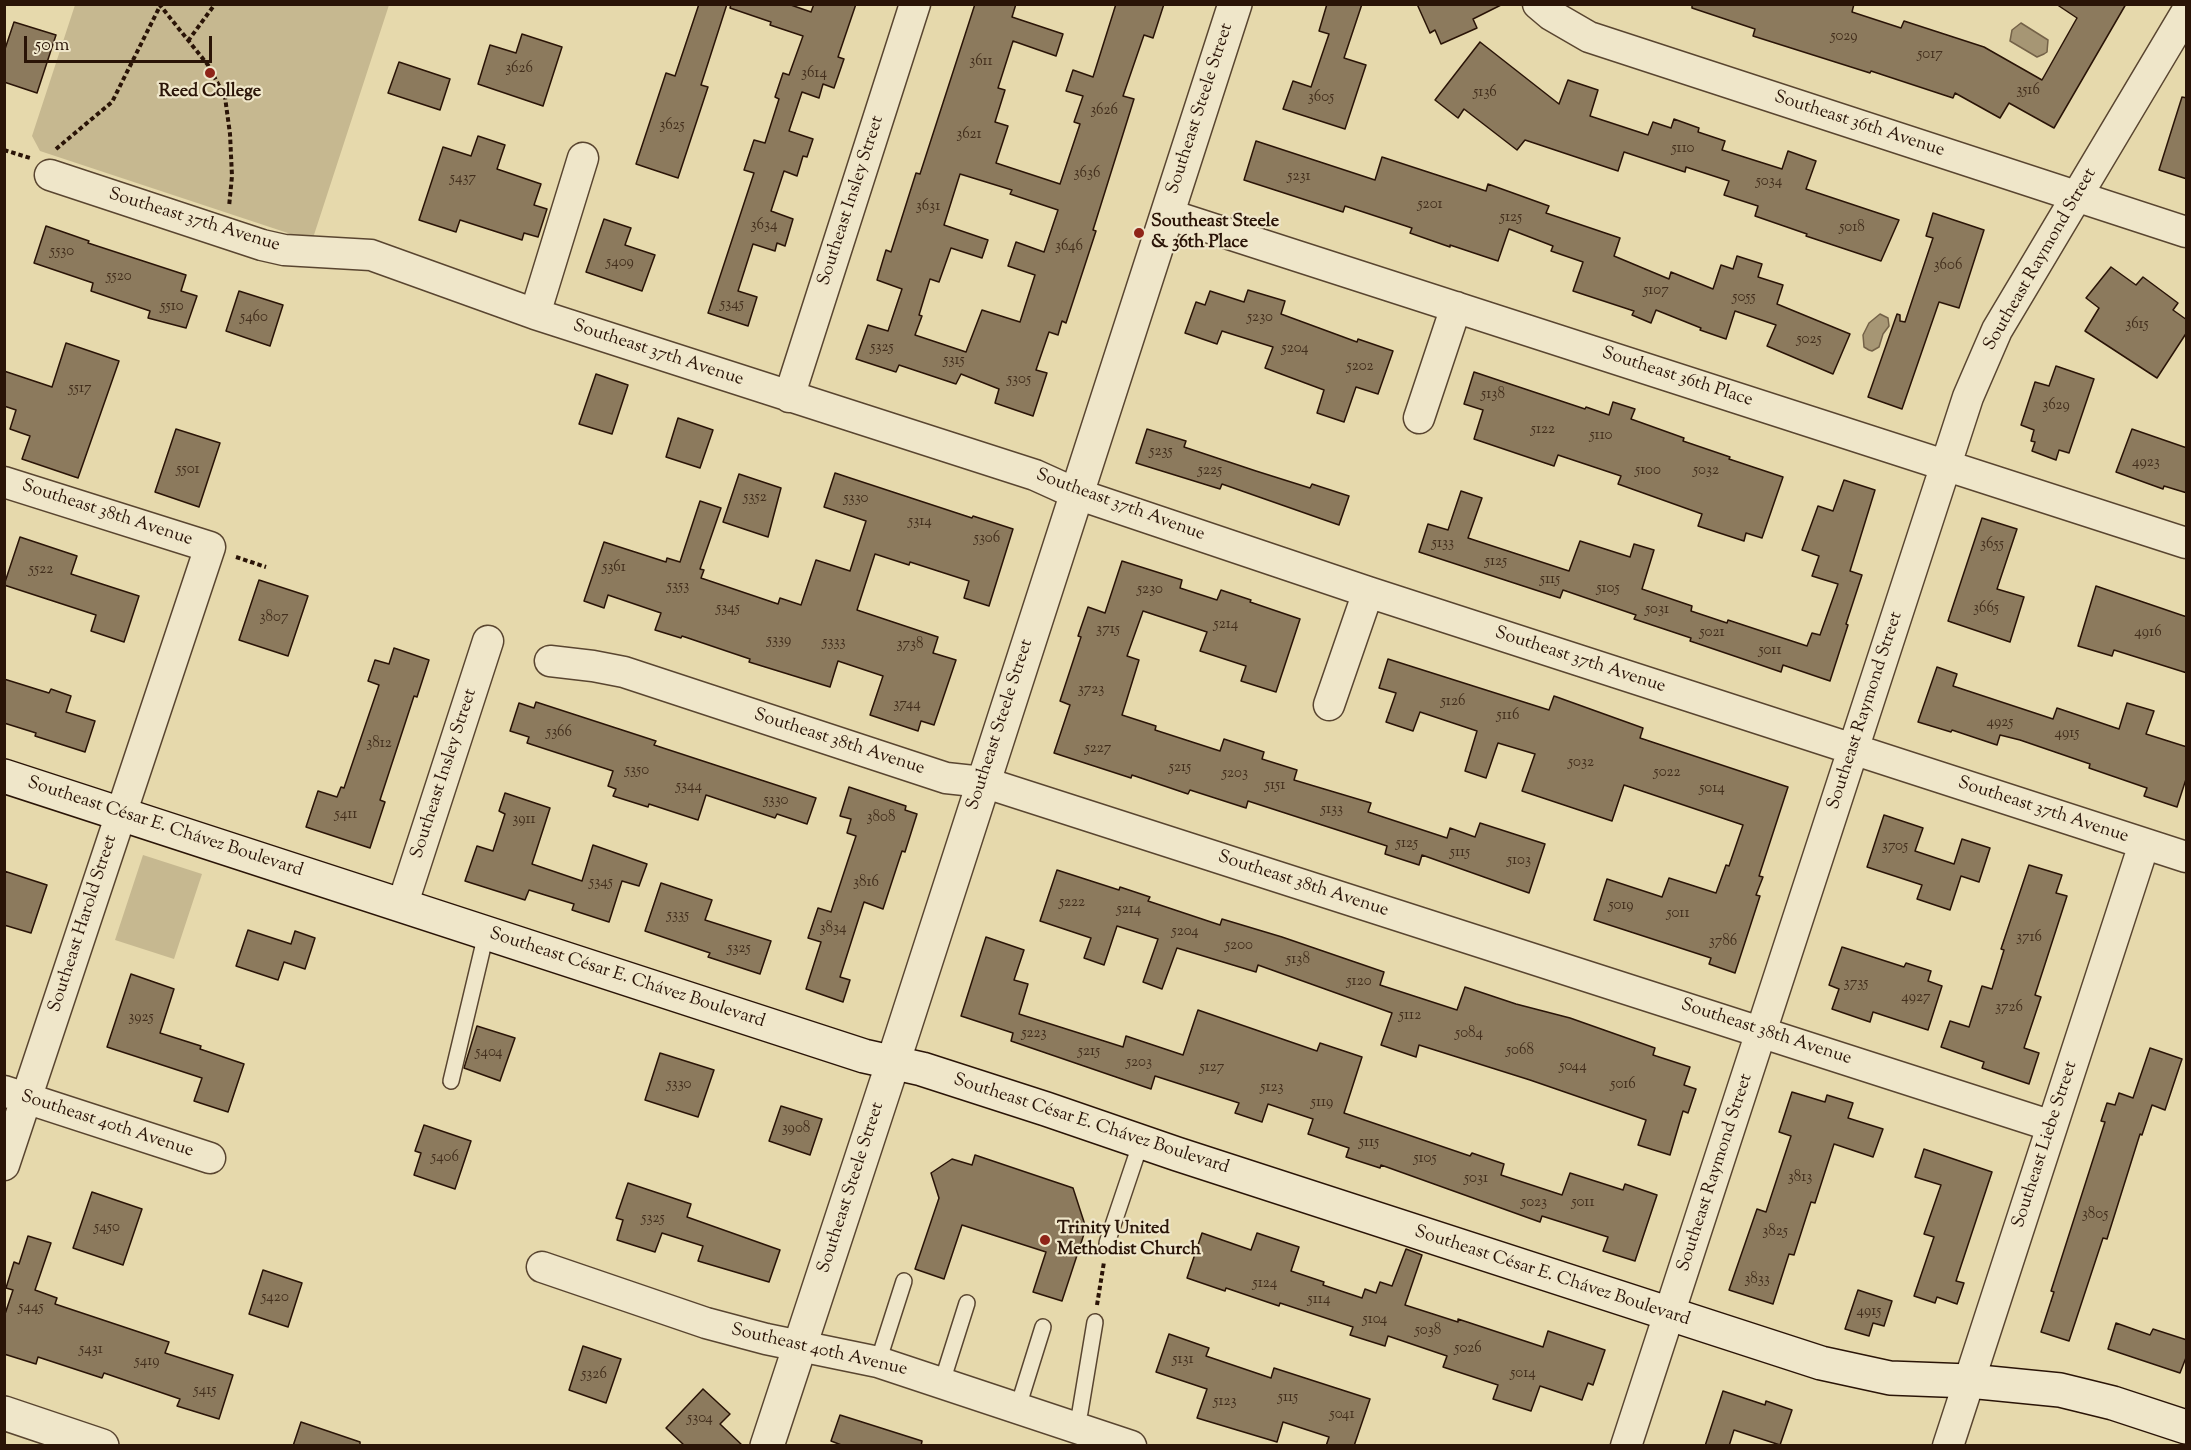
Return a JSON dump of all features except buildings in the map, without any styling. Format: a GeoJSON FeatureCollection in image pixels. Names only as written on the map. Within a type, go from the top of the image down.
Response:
{"type":"FeatureCollection","features":[{"type":"Feature","properties":{"kind":"main road","name":"Southeast Steele Street"},"geometry":{"type":"LineString","coordinates":[[767,1446],[1235,4]]}},
{"type":"Feature","properties":{"kind":"main road","name":"Southeast César E. Chávez Boulevard"},"geometry":{"type":"LineString","coordinates":[[4,776],[864,1056],[933,1073],[1670,1316],[1821,1363],[1890,1378],[1969,1381],[2027,1386],[2079,1394],[2187,1427]]}},
{"type":"Feature","properties":{"kind":"main road"},"geometry":{"type":"LineString","coordinates":[[4,1413],[102,1446]]}},
{"type":"Feature","properties":{"kind":"street","name":"Southeast Insley Street"},"geometry":{"type":"LineString","coordinates":[[789,397],[915,4]]}},
{"type":"Feature","properties":{"kind":"street","name":"Southeast 36th Avenue"},"geometry":{"type":"LineString","coordinates":[[1538,4],[1551,15],[1588,37],[2187,232]]}},
{"type":"Feature","properties":{"kind":"street","name":"Southeast Raymond Street"},"geometry":{"type":"LineString","coordinates":[[1626,1446],[1968,397],[1997,330],[2187,13]]}},
{"type":"Feature","properties":{"kind":"street"},"geometry":{"type":"LineString","coordinates":[[535,314],[583,158]]}},
{"type":"Feature","properties":{"kind":"street","name":"Southeast 37th Avenue"},"geometry":{"type":"LineString","coordinates":[[50,164],[226,234],[284,250],[371,255],[535,314],[1035,475],[1077,494],[1368,592],[2187,857]]}},
{"type":"Feature","properties":{"kind":"street","name":"Southeast 36th Place"},"geometry":{"type":"LineString","coordinates":[[1167,214],[2187,543]]}},
{"type":"Feature","properties":{"kind":"street"},"geometry":{"type":"LineString","coordinates":[[1419,418],[1456,307]]}},
{"type":"Feature","properties":{"kind":"street","name":"Southeast 38th Avenue"},"geometry":{"type":"LineString","coordinates":[[4,482],[210,547]]}},
{"type":"Feature","properties":{"kind":"street","name":"Southeast Harold Street"},"geometry":{"type":"LineString","coordinates":[[4,1165],[15,1094],[121,814],[210,547]]}},
{"type":"Feature","properties":{"kind":"street"},"geometry":{"type":"LineString","coordinates":[[1329,705],[1368,592]]}},
{"type":"Feature","properties":{"kind":"street","name":"Southeast Insley Street"},"geometry":{"type":"LineString","coordinates":[[402,906],[488,641]]}},
{"type":"Feature","properties":{"kind":"street","name":"Southeast 38th Avenue"},"geometry":{"type":"LineString","coordinates":[[550,661],[624,672],[946,778],[982,782],[2052,1125]]}},
{"type":"Feature","properties":{"kind":"street","name":"Southeast Liebe Street"},"geometry":{"type":"LineString","coordinates":[[1948,1446],[2144,843]]}},
{"type":"Feature","properties":{"kind":"street","name":"Southeast 40th Avenue"},"geometry":{"type":"LineString","coordinates":[[15,1094],[210,1158]]}},
{"type":"Feature","properties":{"kind":"street","name":"Southeast 40th Avenue"},"geometry":{"type":"LineString","coordinates":[[542,1267],[706,1323],[766,1339],[878,1362],[1131,1446]]}},
{"type":"Feature","properties":{"kind":"lane"},"geometry":{"type":"LineString","coordinates":[[451,1081],[486,933]]}},
{"type":"Feature","properties":{"kind":"lane"},"geometry":{"type":"LineString","coordinates":[[1107,1243],[1141,1142]]}},
{"type":"Feature","properties":{"kind":"lane"},"geometry":{"type":"LineString","coordinates":[[878,1362],[904,1281]]}},
{"type":"Feature","properties":{"kind":"lane"},"geometry":{"type":"LineString","coordinates":[[942,1382],[967,1303]]}},
{"type":"Feature","properties":{"kind":"lane"},"geometry":{"type":"LineString","coordinates":[[1075,1426],[1080,1412],[1095,1322]]}},
{"type":"Feature","properties":{"kind":"lane"},"geometry":{"type":"LineString","coordinates":[[1018,1407],[1043,1327]]}},
{"type":"Feature","properties":{"kind":"path"},"geometry":{"type":"LineString","coordinates":[[188,41],[215,4]]}},
{"type":"Feature","properties":{"kind":"path"},"geometry":{"type":"LineString","coordinates":[[50,164],[112,102],[160,5],[208,65],[225,97],[232,176],[226,234]]}},
{"type":"Feature","properties":{"kind":"path"},"geometry":{"type":"LineString","coordinates":[[1095,1322],[1107,1243]]}},
{"type":"Feature","properties":{"kind":"shaded area","name":"Reed College"},"geometry":{"type":"Polygon","coordinates":[[[75,5],[389,5],[312,241],[40,151],[32,136],[75,5]]]}},
{"type":"Feature","properties":{"kind":"shaded area"},"geometry":{"type":"Polygon","coordinates":[[[2021,23],[2048,40],[2047,52],[2037,57],[2010,41],[2012,30],[2021,23]]]}},
{"type":"Feature","properties":{"kind":"shaded area"},"geometry":{"type":"Polygon","coordinates":[[[1880,314],[1888,318],[1889,326],[1883,334],[1879,347],[1872,351],[1864,347],[1863,335],[1869,323],[1880,314]]]}},
{"type":"Feature","properties":{"kind":"shaded area"},"geometry":{"type":"Polygon","coordinates":[[[143,855],[202,874],[174,959],[115,940],[143,855]]]}},
{"type":"Feature","properties":{"kind":"place","name":"Reed College"},"geometry":{"type":"Point","coordinates":[210,73]}},
{"type":"Feature","properties":{"kind":"place","name":"Southeast Steele & 36th Place"},"geometry":{"type":"Point","coordinates":[1139,233]}},
{"type":"Feature","properties":{"kind":"place","name":"Trinity United Methodist Church"},"geometry":{"type":"Point","coordinates":[1045,1240]}}]}
